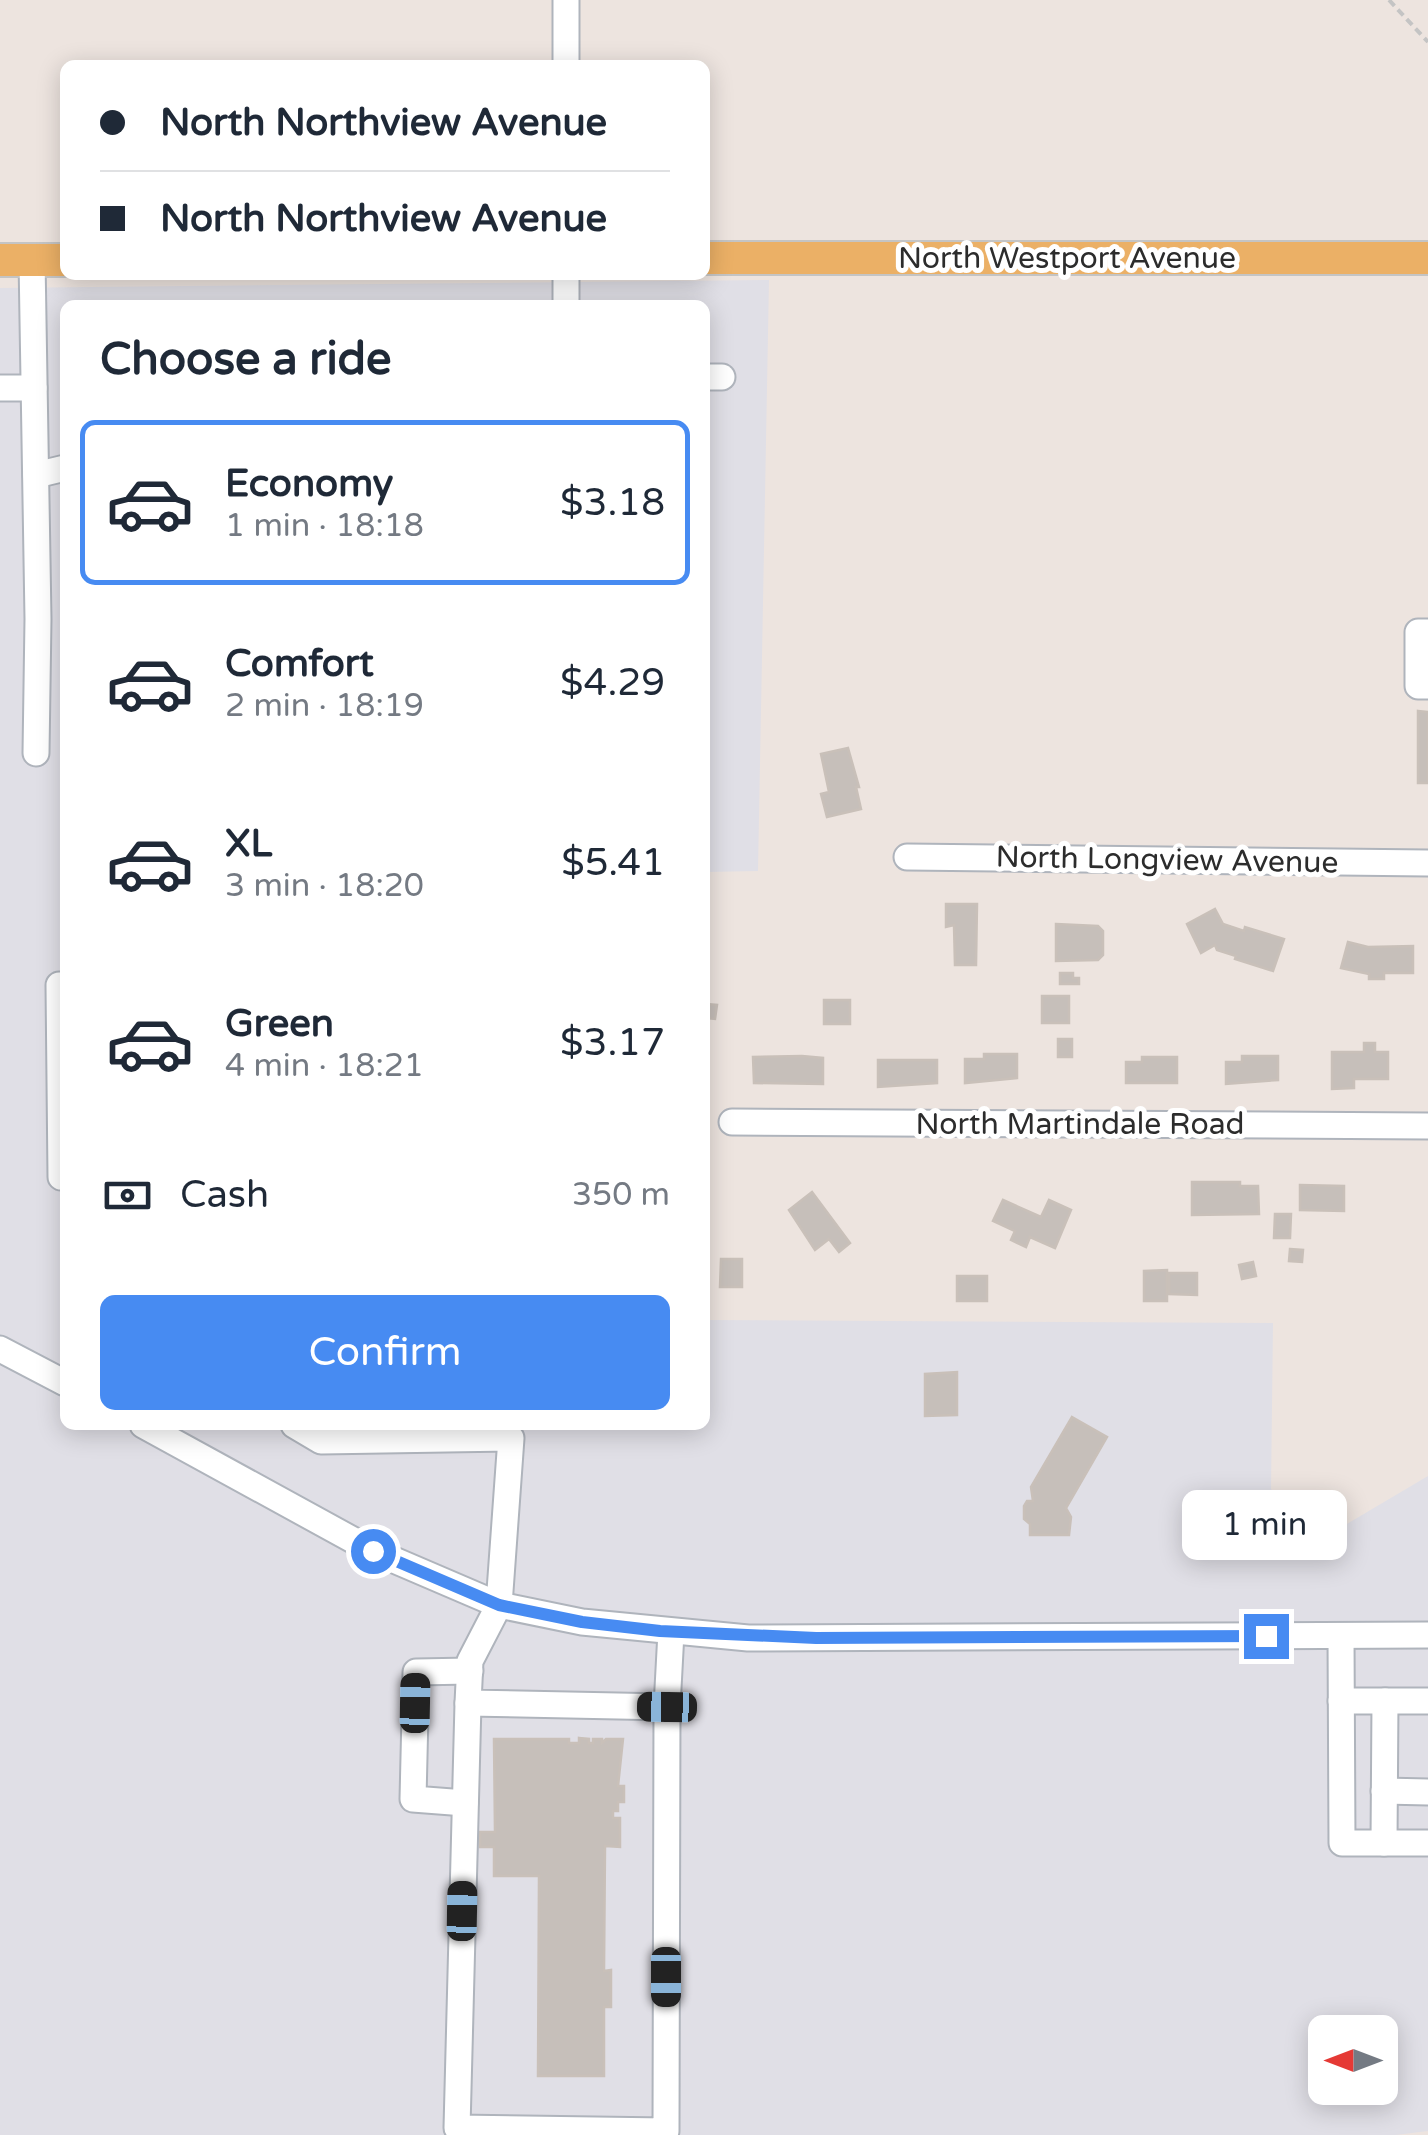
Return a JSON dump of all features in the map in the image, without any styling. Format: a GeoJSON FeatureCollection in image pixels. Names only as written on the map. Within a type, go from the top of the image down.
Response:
{"type":"FeatureCollection","features":[{"type":"Feature","properties":{"kind":"main road","name":"North Westport Avenue"},"geometry":{"type":"LineString","coordinates":[[710,258],[1428,258]]}},
{"type":"Feature","properties":{"kind":"main road"},"geometry":{"type":"LineString","coordinates":[[16,260],[60,260]]}},
{"type":"Feature","properties":{"kind":"street"},"geometry":{"type":"LineString","coordinates":[[566,0],[566,60]]}},
{"type":"Feature","properties":{"kind":"street"},"geometry":{"type":"LineString","coordinates":[[16,260],[34,388],[36,754]]}},
{"type":"Feature","properties":{"kind":"street"},"geometry":{"type":"LineString","coordinates":[[0,388],[34,388]]}},
{"type":"Feature","properties":{"kind":"street"},"geometry":{"type":"LineString","coordinates":[[36,475],[60,469]]}},
{"type":"Feature","properties":{"kind":"street"},"geometry":{"type":"LineString","coordinates":[[38,620],[60,620]]}},
{"type":"Feature","properties":{"kind":"street"},"geometry":{"type":"LineString","coordinates":[[1428,632],[1418,632],[1418,686],[1428,686]]}},
{"type":"Feature","properties":{"kind":"street","name":"North Longview Avenue"},"geometry":{"type":"LineString","coordinates":[[907,857],[1428,862]]}},
{"type":"Feature","properties":{"kind":"street"},"geometry":{"type":"LineString","coordinates":[[60,984],[60,1080]]}},
{"type":"Feature","properties":{"kind":"street","name":"North Martindale Road"},"geometry":{"type":"LineString","coordinates":[[732,1122],[1428,1126]]}},
{"type":"Feature","properties":{"kind":"street"},"geometry":{"type":"LineString","coordinates":[[0,1350],[60,1380]]}},
{"type":"Feature","properties":{"kind":"street"},"geometry":{"type":"LineString","coordinates":[[152,1430],[373,1551],[499,1605],[582,1622],[748,1638],[1428,1635]]}},
{"type":"Feature","properties":{"kind":"street"},"geometry":{"type":"LineString","coordinates":[[321,1433],[511,1432],[499,1605],[470,1660],[457,2128],[666,2131],[667,1707],[671,1632]]}},
{"type":"Feature","properties":{"kind":"street"},"geometry":{"type":"LineString","coordinates":[[1341,1636],[1342,1842],[1428,1843]]}},
{"type":"Feature","properties":{"kind":"street"},"geometry":{"type":"LineString","coordinates":[[465,1803],[413,1798],[416,1672],[470,1670]]}},
{"type":"Feature","properties":{"kind":"street"},"geometry":{"type":"LineString","coordinates":[[1342,1701],[1428,1701]]}},
{"type":"Feature","properties":{"kind":"street"},"geometry":{"type":"LineString","coordinates":[[1384,1701],[1384,1843]]}},
{"type":"Feature","properties":{"kind":"street"},"geometry":{"type":"LineString","coordinates":[[468,1703],[667,1707]]}},
{"type":"Feature","properties":{"kind":"street"},"geometry":{"type":"LineString","coordinates":[[1384,1791],[1428,1792]]}},
{"type":"Feature","properties":{"kind":"path"},"geometry":{"type":"LineString","coordinates":[[1390,0],[1428,42]]}},
{"type":"Feature","properties":{"kind":"shaded area"},"geometry":{"type":"Polygon","coordinates":[[[769,280],[758,871],[710,872],[710,300],[60,300],[60,1430],[710,1430],[710,1320],[1273,1323],[1271,1489],[1308,1547],[1428,1476],[1428,2131],[1396,2135],[0,2135],[0,288],[769,280]]]}},
{"type":"Feature","properties":{"kind":"building"},"geometry":{"type":"Polygon","coordinates":[[[1418,711],[1428,712],[1428,783],[1418,783],[1418,711]]]}},
{"type":"Feature","properties":{"kind":"building"},"geometry":{"type":"Polygon","coordinates":[[[848,748],[861,809],[827,817],[821,794],[829,792],[821,754],[848,748]]]}},
{"type":"Feature","properties":{"kind":"building"},"geometry":{"type":"Polygon","coordinates":[[[946,904],[977,904],[976,965],[955,965],[954,925],[946,927],[946,904]]]}},
{"type":"Feature","properties":{"kind":"building"},"geometry":{"type":"Polygon","coordinates":[[[1215,909],[1223,924],[1284,939],[1273,971],[1235,959],[1236,956],[1217,950],[1215,945],[1201,953],[1187,924],[1215,909]]]}},
{"type":"Feature","properties":{"kind":"building"},"geometry":{"type":"Polygon","coordinates":[[[1056,924],[1098,926],[1103,931],[1103,955],[1098,960],[1056,961],[1056,924]]]}},
{"type":"Feature","properties":{"kind":"building"},"geometry":{"type":"Polygon","coordinates":[[[1348,942],[1368,947],[1413,946],[1413,973],[1384,973],[1384,979],[1369,979],[1369,974],[1341,968],[1348,942]]]}},
{"type":"Feature","properties":{"kind":"building"},"geometry":{"type":"Polygon","coordinates":[[[1060,973],[1073,973],[1079,984],[1060,984],[1060,973]]]}},
{"type":"Feature","properties":{"kind":"building"},"geometry":{"type":"Polygon","coordinates":[[[1042,996],[1069,996],[1069,1023],[1042,1023],[1042,996]]]}},
{"type":"Feature","properties":{"kind":"building"},"geometry":{"type":"Polygon","coordinates":[[[824,1000],[850,1000],[850,1024],[824,1024],[824,1000]]]}},
{"type":"Feature","properties":{"kind":"building"},"geometry":{"type":"Polygon","coordinates":[[[710,1004],[717,1005],[715,1019],[710,1018],[710,1004]]]}},
{"type":"Feature","properties":{"kind":"building"},"geometry":{"type":"Polygon","coordinates":[[[1058,1039],[1072,1039],[1072,1057],[1058,1057],[1058,1039]]]}},
{"type":"Feature","properties":{"kind":"building"},"geometry":{"type":"Polygon","coordinates":[[[1364,1043],[1375,1043],[1375,1052],[1388,1052],[1388,1079],[1354,1079],[1354,1088],[1332,1089],[1332,1052],[1364,1052],[1364,1043]]]}},
{"type":"Feature","properties":{"kind":"building"},"geometry":{"type":"Polygon","coordinates":[[[984,1054],[1017,1054],[1017,1078],[965,1083],[965,1059],[984,1059],[984,1054]]]}},
{"type":"Feature","properties":{"kind":"building"},"geometry":{"type":"Polygon","coordinates":[[[1242,1056],[1278,1056],[1278,1080],[1226,1084],[1226,1062],[1242,1062],[1242,1056]]]}},
{"type":"Feature","properties":{"kind":"building"},"geometry":{"type":"Polygon","coordinates":[[[753,1057],[823,1058],[823,1084],[754,1083],[753,1057]]]}},
{"type":"Feature","properties":{"kind":"building"},"geometry":{"type":"Polygon","coordinates":[[[1142,1057],[1177,1057],[1177,1083],[1126,1083],[1126,1062],[1142,1062],[1142,1057]]]}},
{"type":"Feature","properties":{"kind":"building"},"geometry":{"type":"Polygon","coordinates":[[[878,1060],[937,1060],[937,1083],[878,1087],[878,1060]]]}},
{"type":"Feature","properties":{"kind":"building"},"geometry":{"type":"Polygon","coordinates":[[[1192,1182],[1258,1186],[1259,1214],[1192,1215],[1192,1182]]]}},
{"type":"Feature","properties":{"kind":"building"},"geometry":{"type":"Polygon","coordinates":[[[1300,1185],[1344,1186],[1344,1211],[1300,1210],[1300,1185]]]}},
{"type":"Feature","properties":{"kind":"building"},"geometry":{"type":"Polygon","coordinates":[[[812,1192],[850,1243],[839,1252],[829,1239],[815,1250],[789,1210],[812,1192]]]}},
{"type":"Feature","properties":{"kind":"building"},"geometry":{"type":"Polygon","coordinates":[[[1003,1200],[1041,1217],[1049,1200],[1071,1210],[1055,1248],[1030,1237],[1026,1247],[1011,1240],[1015,1231],[993,1221],[1003,1200]]]}},
{"type":"Feature","properties":{"kind":"building"},"geometry":{"type":"Polygon","coordinates":[[[1275,1214],[1291,1214],[1290,1238],[1274,1238],[1275,1214]]]}},
{"type":"Feature","properties":{"kind":"building"},"geometry":{"type":"Polygon","coordinates":[[[1290,1249],[1303,1250],[1302,1262],[1289,1261],[1290,1249]]]}},
{"type":"Feature","properties":{"kind":"building"},"geometry":{"type":"Polygon","coordinates":[[[721,1259],[742,1259],[742,1287],[720,1287],[721,1259]]]}},
{"type":"Feature","properties":{"kind":"building"},"geometry":{"type":"Polygon","coordinates":[[[1253,1262],[1256,1276],[1242,1279],[1239,1265],[1253,1262]]]}},
{"type":"Feature","properties":{"kind":"building"},"geometry":{"type":"Polygon","coordinates":[[[1167,1270],[1167,1301],[1144,1301],[1144,1271],[1167,1270]]]}},
{"type":"Feature","properties":{"kind":"building"},"geometry":{"type":"Polygon","coordinates":[[[1169,1273],[1197,1273],[1197,1295],[1169,1294],[1169,1273]]]}},
{"type":"Feature","properties":{"kind":"building"},"geometry":{"type":"Polygon","coordinates":[[[957,1276],[987,1276],[987,1301],[957,1301],[957,1276]]]}},
{"type":"Feature","properties":{"kind":"building"},"geometry":{"type":"Polygon","coordinates":[[[957,1372],[957,1415],[925,1416],[925,1374],[957,1372]]]}},
{"type":"Feature","properties":{"kind":"building"},"geometry":{"type":"Polygon","coordinates":[[[1072,1417],[1107,1437],[1066,1508],[1071,1517],[1069,1535],[1030,1535],[1024,1506],[1033,1501],[1031,1487],[1072,1417]]]}},
{"type":"Feature","properties":{"kind":"building"},"geometry":{"type":"Polygon","coordinates":[[[579,1738],[589,1739],[589,1743],[593,1739],[602,1739],[602,1743],[606,1739],[623,1739],[618,1786],[624,1786],[624,1802],[618,1802],[618,1811],[613,1811],[613,1818],[620,1818],[620,1847],[605,1846],[604,1971],[611,1970],[611,2007],[604,2007],[604,2076],[538,2076],[539,1876],[494,1876],[494,1847],[480,1847],[480,1832],[495,1832],[494,1739],[569,1739],[569,1743],[579,1743],[579,1738]]]}},
{"type":"Feature","properties":{"kind":"route"},"geometry":{"type":"LineString","coordinates":[[373,1551],[499,1605],[582,1622],[660,1631],[748,1638],[1266,1636]]}}]}
